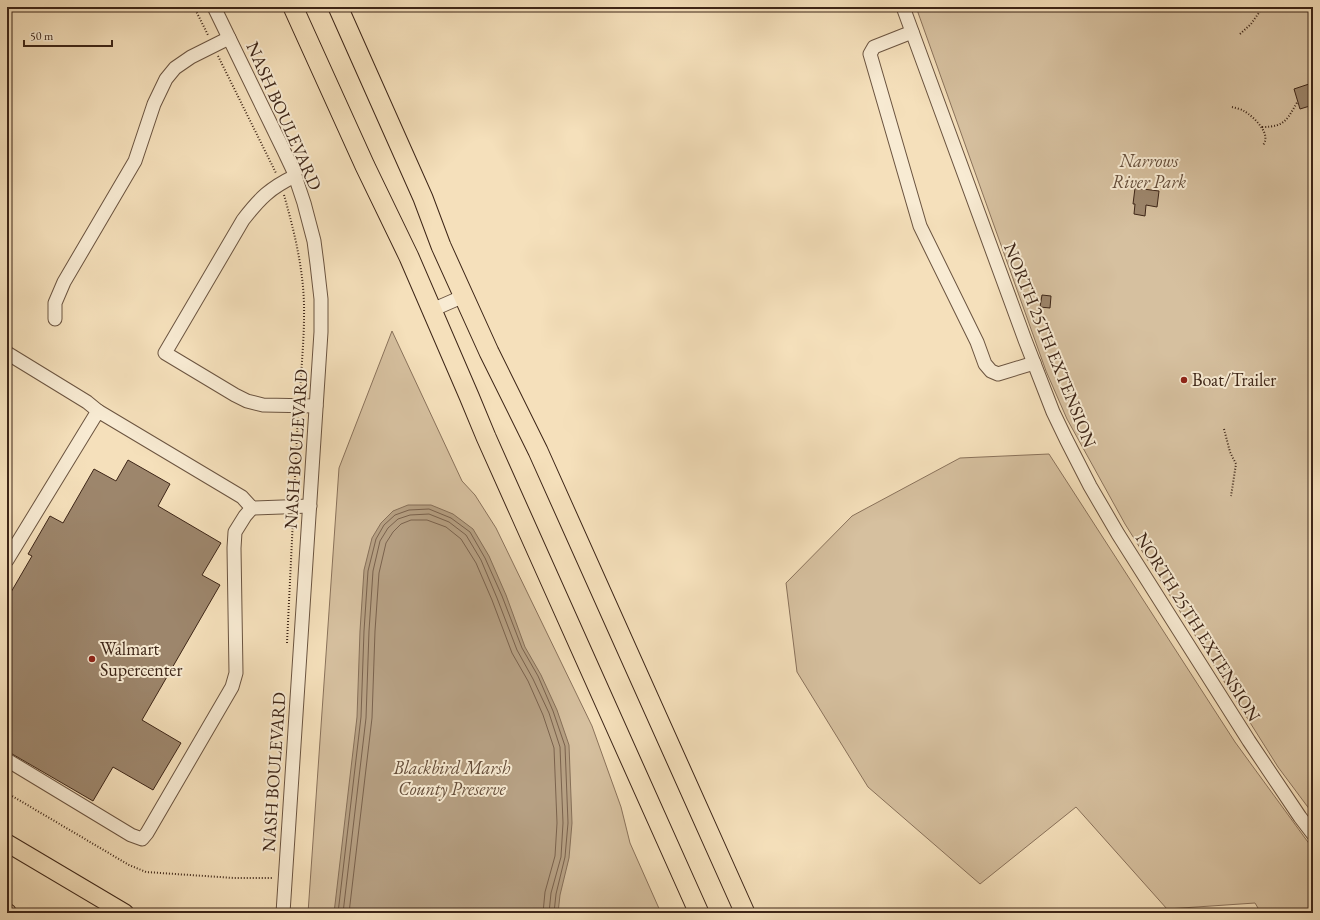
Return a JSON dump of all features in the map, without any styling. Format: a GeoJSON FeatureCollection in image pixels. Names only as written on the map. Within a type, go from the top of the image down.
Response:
{"type":"FeatureCollection","features":[{"type":"Feature","properties":{"kind":"highway"},"geometry":{"type":"LineString","coordinates":[[293,7],[364,166],[409,257],[486,437],[699,913]]}},
{"type":"Feature","properties":{"kind":"highway"},"geometry":{"type":"LineString","coordinates":[[338,7],[418,186],[441,246],[489,352],[538,451],[745,913]]}},
{"type":"Feature","properties":{"kind":"main road"},"geometry":{"type":"LineString","coordinates":[[7,843],[125,913]]}},
{"type":"Feature","properties":{"kind":"street","name":"NASH BOULEVARD"},"geometry":{"type":"LineString","coordinates":[[214,7],[295,176],[314,241],[321,299],[321,332],[283,913]]}},
{"type":"Feature","properties":{"kind":"street","name":"NORTH 25TH EXTENSION"},"geometry":{"type":"LineString","coordinates":[[903,7],[1034,363],[1066,439],[1090,486],[1118,534],[1245,734],[1313,834]]}},
{"type":"Feature","properties":{"kind":"street"},"geometry":{"type":"LineString","coordinates":[[912,32],[874,47],[870,54],[920,226],[977,342],[985,364],[991,371],[998,374],[1034,363]]}},
{"type":"Feature","properties":{"kind":"street"},"geometry":{"type":"LineString","coordinates":[[55,319],[55,303],[64,282],[135,161],[154,104],[166,79],[175,68],[191,57],[229,38]]}},
{"type":"Feature","properties":{"kind":"street"},"geometry":{"type":"LineString","coordinates":[[295,176],[280,183],[258,200],[243,220],[165,353],[235,395],[247,400],[263,405],[316,406]]}},
{"type":"Feature","properties":{"kind":"street"},"geometry":{"type":"LineString","coordinates":[[432,310],[464,296]]}},
{"type":"Feature","properties":{"kind":"street"},"geometry":{"type":"LineString","coordinates":[[7,353],[87,402],[98,411],[242,497],[252,508]]}},
{"type":"Feature","properties":{"kind":"street"},"geometry":{"type":"LineString","coordinates":[[7,560],[98,411]]}},
{"type":"Feature","properties":{"kind":"street"},"geometry":{"type":"LineString","coordinates":[[7,760],[142,840],[148,833],[232,687],[236,673],[235,532],[252,508],[310,506]]}},
{"type":"Feature","properties":{"kind":"path"},"geometry":{"type":"LineString","coordinates":[[194,7],[272,163],[280,183],[293,225],[302,281],[304,314],[293,506],[287,649]]}},
{"type":"Feature","properties":{"kind":"path"},"geometry":{"type":"LineString","coordinates":[[1240,34],[1251,24],[1263,7]]}},
{"type":"Feature","properties":{"kind":"path"},"geometry":{"type":"LineString","coordinates":[[1262,127],[1275,126],[1287,120],[1298,101]]}},
{"type":"Feature","properties":{"kind":"path"},"geometry":{"type":"LineString","coordinates":[[1232,107],[1245,112],[1262,127],[1266,139],[1264,145]]}},
{"type":"Feature","properties":{"kind":"path"},"geometry":{"type":"LineString","coordinates":[[1224,429],[1230,452],[1236,464],[1231,496]]}},
{"type":"Feature","properties":{"kind":"path"},"geometry":{"type":"LineString","coordinates":[[7,793],[129,865],[146,872],[234,878],[272,878],[272,872]]}},
{"type":"Feature","properties":{"kind":"green space","name":"Narrows River Park"},"geometry":{"type":"Polygon","coordinates":[[[916,7],[1313,7],[1313,814],[1278,767],[1125,524],[1067,419],[1046,371],[916,7]]]}},
{"type":"Feature","properties":{"kind":"green space","name":"Blackbird Marsh County Preserve"},"geometry":{"type":"Polygon","coordinates":[[[392,331],[462,481],[475,495],[496,528],[592,726],[621,807],[630,843],[661,913],[308,913],[339,468],[392,331]]]}},
{"type":"Feature","properties":{"kind":"green space"},"geometry":{"type":"Polygon","coordinates":[[[1049,454],[1235,742],[1313,849],[1313,913],[1261,913],[1255,903],[1167,909],[1076,807],[980,884],[868,787],[797,672],[786,583],[852,516],[960,458],[1049,454]]]}},
{"type":"Feature","properties":{"kind":"water","name":"Blackbird Marsh County Preserve"},"geometry":{"type":"Polygon","coordinates":[[[408,505],[431,505],[453,514],[473,529],[489,556],[506,595],[525,647],[541,675],[557,710],[569,745],[572,823],[569,858],[560,895],[558,913],[334,913],[357,717],[364,570],[372,538],[381,523],[393,511],[408,505]]]}},
{"type":"Feature","properties":{"kind":"building"},"geometry":{"type":"Polygon","coordinates":[[[1309,84],[1313,96],[1313,105],[1300,109],[1294,89],[1309,84]]]}},
{"type":"Feature","properties":{"kind":"building"},"geometry":{"type":"Polygon","coordinates":[[[1135,188],[1159,191],[1157,207],[1146,205],[1145,216],[1134,214],[1135,204],[1133,204],[1135,188]]]}},
{"type":"Feature","properties":{"kind":"building"},"geometry":{"type":"Polygon","coordinates":[[[1042,295],[1051,296],[1050,308],[1040,307],[1042,295]]]}},
{"type":"Feature","properties":{"kind":"building","name":"Walmart Supercenter"},"geometry":{"type":"Polygon","coordinates":[[[128,460],[170,484],[158,506],[221,543],[202,575],[220,585],[142,720],[181,743],[153,790],[113,767],[93,801],[7,751],[7,599],[32,556],[28,554],[50,516],[63,523],[94,469],[116,481],[128,460]]]}},
{"type":"Feature","properties":{"kind":"place","name":"Boat/Trailer"},"geometry":{"type":"Point","coordinates":[1184,380]}},
{"type":"Feature","properties":{"kind":"place","name":"Walmart Supercenter"},"geometry":{"type":"Point","coordinates":[92,659]}}]}
